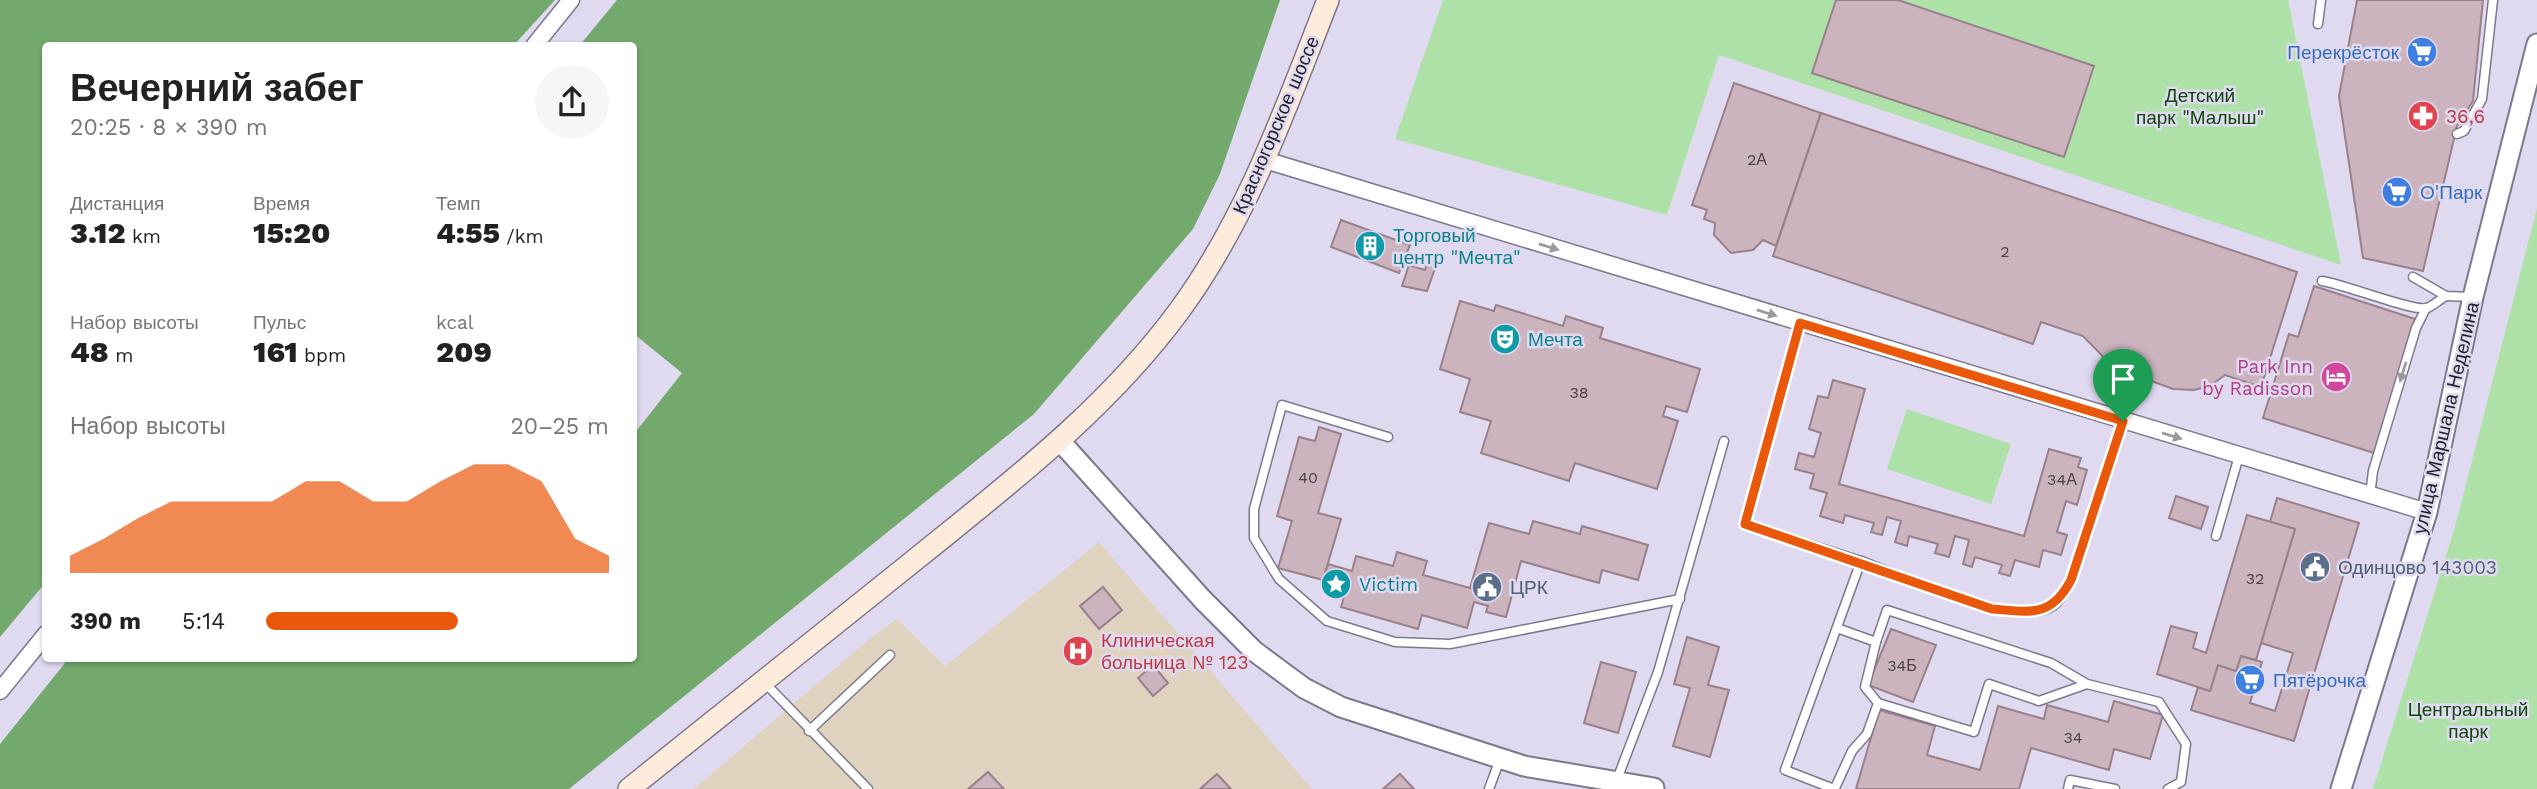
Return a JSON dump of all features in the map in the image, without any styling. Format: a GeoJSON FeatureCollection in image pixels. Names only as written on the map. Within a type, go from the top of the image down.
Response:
{"type":"FeatureCollection","features":[{"type":"Feature","properties":{"kind":"main road","name":"Красногорское шоссе"},"geometry":{"type":"LineString","coordinates":[[629,789],[1060,441],[1127,373],[1180,309],[1238,217],[1265,160],[1328,0]]}},
{"type":"Feature","properties":{"kind":"street"},"geometry":{"type":"LineString","coordinates":[[537,42],[571,0]]}},
{"type":"Feature","properties":{"kind":"street","name":"улица Маршала Неделина"},"geometry":{"type":"LineString","coordinates":[[2341,789],[2427,512],[2473,297],[2537,44]]}},
{"type":"Feature","properties":{"kind":"street"},"geometry":{"type":"LineString","coordinates":[[1265,160],[2427,512]]}},
{"type":"Feature","properties":{"kind":"street"},"geometry":{"type":"LineString","coordinates":[[1060,441],[1203,600],[1254,651],[1304,688],[1340,707],[1524,766],[1653,789]]}},
{"type":"Feature","properties":{"kind":"street"},"geometry":{"type":"LineString","coordinates":[[0,691],[42,639]]}},
{"type":"Feature","properties":{"kind":"street"},"geometry":{"type":"LineString","coordinates":[[1524,766],[1571,789]]}},
{"type":"Feature","properties":{"kind":"lane"},"geometry":{"type":"LineString","coordinates":[[2318,24],[2321,0]]}},
{"type":"Feature","properties":{"kind":"lane"},"geometry":{"type":"LineString","coordinates":[[2457,134],[2464,131],[2482,99],[2493,0]]}},
{"type":"Feature","properties":{"kind":"lane"},"geometry":{"type":"LineString","coordinates":[[2413,277],[2446,296],[2473,297]]}},
{"type":"Feature","properties":{"kind":"lane"},"geometry":{"type":"LineString","coordinates":[[2322,281],[2426,308]]}},
{"type":"Feature","properties":{"kind":"lane"},"geometry":{"type":"LineString","coordinates":[[2370,496],[2373,471],[2416,328],[2426,308],[2446,296]]}},
{"type":"Feature","properties":{"kind":"lane"},"geometry":{"type":"LineString","coordinates":[[1800,323],[1745,524],[1861,561],[1992,609],[2024,612],[2049,609],[2062,598],[2071,580],[2123,421]]}},
{"type":"Feature","properties":{"kind":"lane"},"geometry":{"type":"LineString","coordinates":[[1388,437],[1282,405],[1254,509],[1254,538],[1279,579],[1327,621],[1395,642],[1450,644],[1680,599]]}},
{"type":"Feature","properties":{"kind":"lane"},"geometry":{"type":"LineString","coordinates":[[1616,782],[1636,736],[1680,599],[1724,441]]}},
{"type":"Feature","properties":{"kind":"lane"},"geometry":{"type":"LineString","coordinates":[[2216,536],[2239,456]]}},
{"type":"Feature","properties":{"kind":"lane"},"geometry":{"type":"LineString","coordinates":[[1861,561],[1785,770],[1834,788],[1852,751],[1867,734],[1878,703]]}},
{"type":"Feature","properties":{"kind":"lane"},"geometry":{"type":"LineString","coordinates":[[2087,684],[2039,701],[1989,684],[1974,732],[1878,703],[1865,687],[1887,610],[2052,663],[2087,684],[2159,702],[2186,744],[2181,782],[2168,789]]}},
{"type":"Feature","properties":{"kind":"lane"},"geometry":{"type":"LineString","coordinates":[[1837,628],[1876,642]]}},
{"type":"Feature","properties":{"kind":"lane"},"geometry":{"type":"LineString","coordinates":[[808,731],[890,655]]}},
{"type":"Feature","properties":{"kind":"lane"},"geometry":{"type":"LineString","coordinates":[[763,681],[808,731],[868,789]]}},
{"type":"Feature","properties":{"kind":"lane"},"geometry":{"type":"LineString","coordinates":[[1489,789],[1500,759]]}},
{"type":"Feature","properties":{"kind":"lane"},"geometry":{"type":"LineString","coordinates":[[2068,789],[2070,780],[2115,789]]}},
{"type":"Feature","properties":{"kind":"shaded area","name":"Клиническая больница № 123"},"geometry":{"type":"Polygon","coordinates":[[[1099,542],[1312,789],[694,789],[872,637],[897,619],[945,666],[1099,542]]]}},
{"type":"Feature","properties":{"kind":"green space"},"geometry":{"type":"Polygon","coordinates":[[[0,0],[555,0],[517,42],[42,42],[42,587],[0,637],[0,0]]]}},
{"type":"Feature","properties":{"kind":"green space"},"geometry":{"type":"Polygon","coordinates":[[[617,0],[1280,0],[1220,174],[1193,229],[1034,414],[569,789],[0,789],[0,744],[66,662],[637,662],[637,430],[682,373],[637,336],[637,42],[582,42],[617,0]]]}},
{"type":"Feature","properties":{"kind":"green space","name":"Детский парк \"Малыш\""},"geometry":{"type":"Polygon","coordinates":[[[1443,0],[2288,0],[2341,265],[1719,55],[1667,215],[1395,139],[1443,0]]]}},
{"type":"Feature","properties":{"kind":"green space","name":"Центральный парк"},"geometry":{"type":"Polygon","coordinates":[[[2537,208],[2537,789],[2373,789],[2455,527],[2537,208]]]}},
{"type":"Feature","properties":{"kind":"green space"},"geometry":{"type":"Polygon","coordinates":[[[1907,409],[2011,444],[1991,504],[1887,469],[1907,409]]]}},
{"type":"Feature","properties":{"kind":"building"},"geometry":{"type":"Polygon","coordinates":[[[1836,0],[1898,0],[2094,66],[2064,157],[1812,73],[1836,0]]]}},
{"type":"Feature","properties":{"kind":"building","name":"О'Парк"},"geometry":{"type":"Polygon","coordinates":[[[2357,0],[2483,0],[2473,101],[2457,126],[2423,271],[2363,258],[2339,96],[2357,0]]]}},
{"type":"Feature","properties":{"kind":"building"},"geometry":{"type":"Polygon","coordinates":[[[1734,83],[1821,113],[1776,246],[1763,240],[1753,250],[1731,253],[1714,235],[1715,223],[1704,219],[1707,210],[1692,205],[1734,83]]]}},
{"type":"Feature","properties":{"kind":"building"},"geometry":{"type":"Polygon","coordinates":[[[1821,113],[2297,272],[2261,387],[2225,375],[2210,386],[2194,390],[2173,389],[2113,367],[2083,336],[2041,322],[2033,344],[1773,256],[1821,113]]]}},
{"type":"Feature","properties":{"kind":"building","name":"Торговый центр \"Мечта\""},"geometry":{"type":"Polygon","coordinates":[[[1341,220],[1410,245],[1399,273],[1331,247],[1341,220]]]}},
{"type":"Feature","properties":{"kind":"building"},"geometry":{"type":"Polygon","coordinates":[[[1428,260],[1437,263],[1427,291],[1402,286],[1409,265],[1425,270],[1428,260]]]}},
{"type":"Feature","properties":{"kind":"building","name":"Park Inn by Radisson"},"geometry":{"type":"Polygon","coordinates":[[[2314,286],[2415,319],[2374,453],[2263,418],[2289,334],[2298,337],[2314,286]]]}},
{"type":"Feature","properties":{"kind":"building"},"geometry":{"type":"Polygon","coordinates":[[[1460,301],[1494,311],[1496,305],[1563,326],[1566,316],[1603,328],[1600,338],[1700,369],[1687,412],[1666,406],[1663,416],[1678,421],[1657,489],[1575,463],[1569,481],[1481,453],[1491,421],[1460,412],[1470,379],[1440,369],[1460,301]]]}},
{"type":"Feature","properties":{"kind":"building"},"geometry":{"type":"Polygon","coordinates":[[[1833,380],[1865,389],[1839,484],[2024,536],[2049,449],[2081,458],[2078,467],[2087,470],[2077,505],[2066,501],[2057,532],[2067,535],[2061,555],[2043,550],[2039,567],[2015,560],[2010,576],[1999,573],[2002,565],[1975,557],[1972,567],[1963,564],[1969,540],[1955,536],[1949,557],[1935,553],[1938,544],[1909,536],[1907,546],[1895,542],[1901,521],[1887,517],[1882,535],[1871,532],[1874,523],[1845,515],[1843,523],[1820,516],[1827,493],[1810,488],[1814,474],[1795,469],[1799,453],[1814,457],[1821,433],[1809,429],[1818,396],[1828,398],[1833,380]]]}},
{"type":"Feature","properties":{"kind":"building"},"geometry":{"type":"Polygon","coordinates":[[[1319,427],[1341,434],[1318,513],[1341,519],[1323,580],[1278,568],[1292,521],[1277,516],[1299,437],[1315,441],[1319,427]]]}},
{"type":"Feature","properties":{"kind":"building"},"geometry":{"type":"Polygon","coordinates":[[[2176,496],[2208,507],[2201,529],[2169,518],[2176,496]]]}},
{"type":"Feature","properties":{"kind":"building"},"geometry":{"type":"Polygon","coordinates":[[[2277,498],[2359,523],[2294,741],[2191,710],[2198,687],[2210,691],[2218,665],[2236,671],[2241,656],[2262,662],[2250,703],[2275,711],[2293,653],[2261,643],[2295,529],[2270,522],[2277,498]]]}},
{"type":"Feature","properties":{"kind":"building"},"geometry":{"type":"Polygon","coordinates":[[[2247,515],[2295,529],[2256,660],[2241,656],[2236,671],[2218,665],[2210,691],[2157,674],[2171,626],[2197,633],[2193,648],[2206,653],[2247,515]]]}},
{"type":"Feature","properties":{"kind":"building"},"geometry":{"type":"Polygon","coordinates":[[[1533,521],[1580,534],[1582,526],[1648,545],[1638,580],[1602,570],[1599,583],[1521,561],[1506,617],[1486,612],[1488,606],[1474,602],[1467,628],[1422,615],[1418,629],[1341,607],[1347,587],[1323,580],[1328,564],[1352,571],[1356,556],[1393,566],[1397,552],[1427,561],[1423,575],[1470,588],[1489,523],[1529,534],[1533,521]]]}},
{"type":"Feature","properties":{"kind":"building"},"geometry":{"type":"Polygon","coordinates":[[[1103,587],[1122,610],[1099,629],[1080,606],[1103,587]]]}},
{"type":"Feature","properties":{"kind":"building"},"geometry":{"type":"Polygon","coordinates":[[[1891,629],[1936,645],[1913,702],[1868,685],[1891,629]]]}},
{"type":"Feature","properties":{"kind":"building"},"geometry":{"type":"Polygon","coordinates":[[[1687,637],[1719,647],[1708,685],[1729,690],[1710,757],[1673,746],[1690,688],[1674,684],[1687,637]]]}},
{"type":"Feature","properties":{"kind":"building"},"geometry":{"type":"Polygon","coordinates":[[[1601,662],[1636,672],[1618,733],[1584,723],[1601,662]]]}},
{"type":"Feature","properties":{"kind":"building"},"geometry":{"type":"Polygon","coordinates":[[[1153,665],[1168,683],[1153,696],[1138,678],[1153,665]]]}},
{"type":"Feature","properties":{"kind":"building"},"geometry":{"type":"Polygon","coordinates":[[[2114,701],[2163,715],[2150,759],[2114,749],[2109,770],[2031,748],[2019,789],[1856,789],[1879,710],[1935,726],[1927,755],[1980,770],[1998,706],[2044,719],[2047,705],[2108,722],[2114,701]]]}},
{"type":"Feature","properties":{"kind":"building"},"geometry":{"type":"Polygon","coordinates":[[[988,772],[1004,789],[968,789],[988,772]]]}},
{"type":"Feature","properties":{"kind":"building"},"geometry":{"type":"Polygon","coordinates":[[[1217,774],[1231,789],[1200,789],[1217,774]]]}},
{"type":"Feature","properties":{"kind":"building"},"geometry":{"type":"Polygon","coordinates":[[[1400,774],[1414,789],[1383,789],[1400,774]]]}},
{"type":"Feature","properties":{"kind":"place","name":"Перекрёсток"},"geometry":{"type":"Point","coordinates":[2422,52]}},
{"type":"Feature","properties":{"kind":"place","name":"36,6"},"geometry":{"type":"Point","coordinates":[2423,116]}},
{"type":"Feature","properties":{"kind":"place","name":"О'Парк"},"geometry":{"type":"Point","coordinates":[2397,192]}},
{"type":"Feature","properties":{"kind":"place","name":"Торговый центр \"Мечта\""},"geometry":{"type":"Point","coordinates":[1370,246]}},
{"type":"Feature","properties":{"kind":"place","name":"Мечта"},"geometry":{"type":"Point","coordinates":[1505,339]}},
{"type":"Feature","properties":{"kind":"place","name":"Park Inn by Radisson"},"geometry":{"type":"Point","coordinates":[2336,377]}},
{"type":"Feature","properties":{"kind":"place","name":"Одинцово 143003"},"geometry":{"type":"Point","coordinates":[2315,567]}},
{"type":"Feature","properties":{"kind":"place","name":"Victim"},"geometry":{"type":"Point","coordinates":[1336,584]}},
{"type":"Feature","properties":{"kind":"place","name":"ЦРК"},"geometry":{"type":"Point","coordinates":[1487,587]}},
{"type":"Feature","properties":{"kind":"place","name":"Клиническая больница № 123"},"geometry":{"type":"Point","coordinates":[1078,651]}},
{"type":"Feature","properties":{"kind":"place","name":"Пятёрочка"},"geometry":{"type":"Point","coordinates":[2250,680]}},
{"type":"Feature","properties":{"kind":"route"},"geometry":{"type":"LineString","coordinates":[[1800,323],[2123,421],[2071,580],[2062,598],[2049,609],[2024,612],[1992,609],[1861,561],[1784,539],[1745,524],[1749,498],[1800,323]]}}]}
